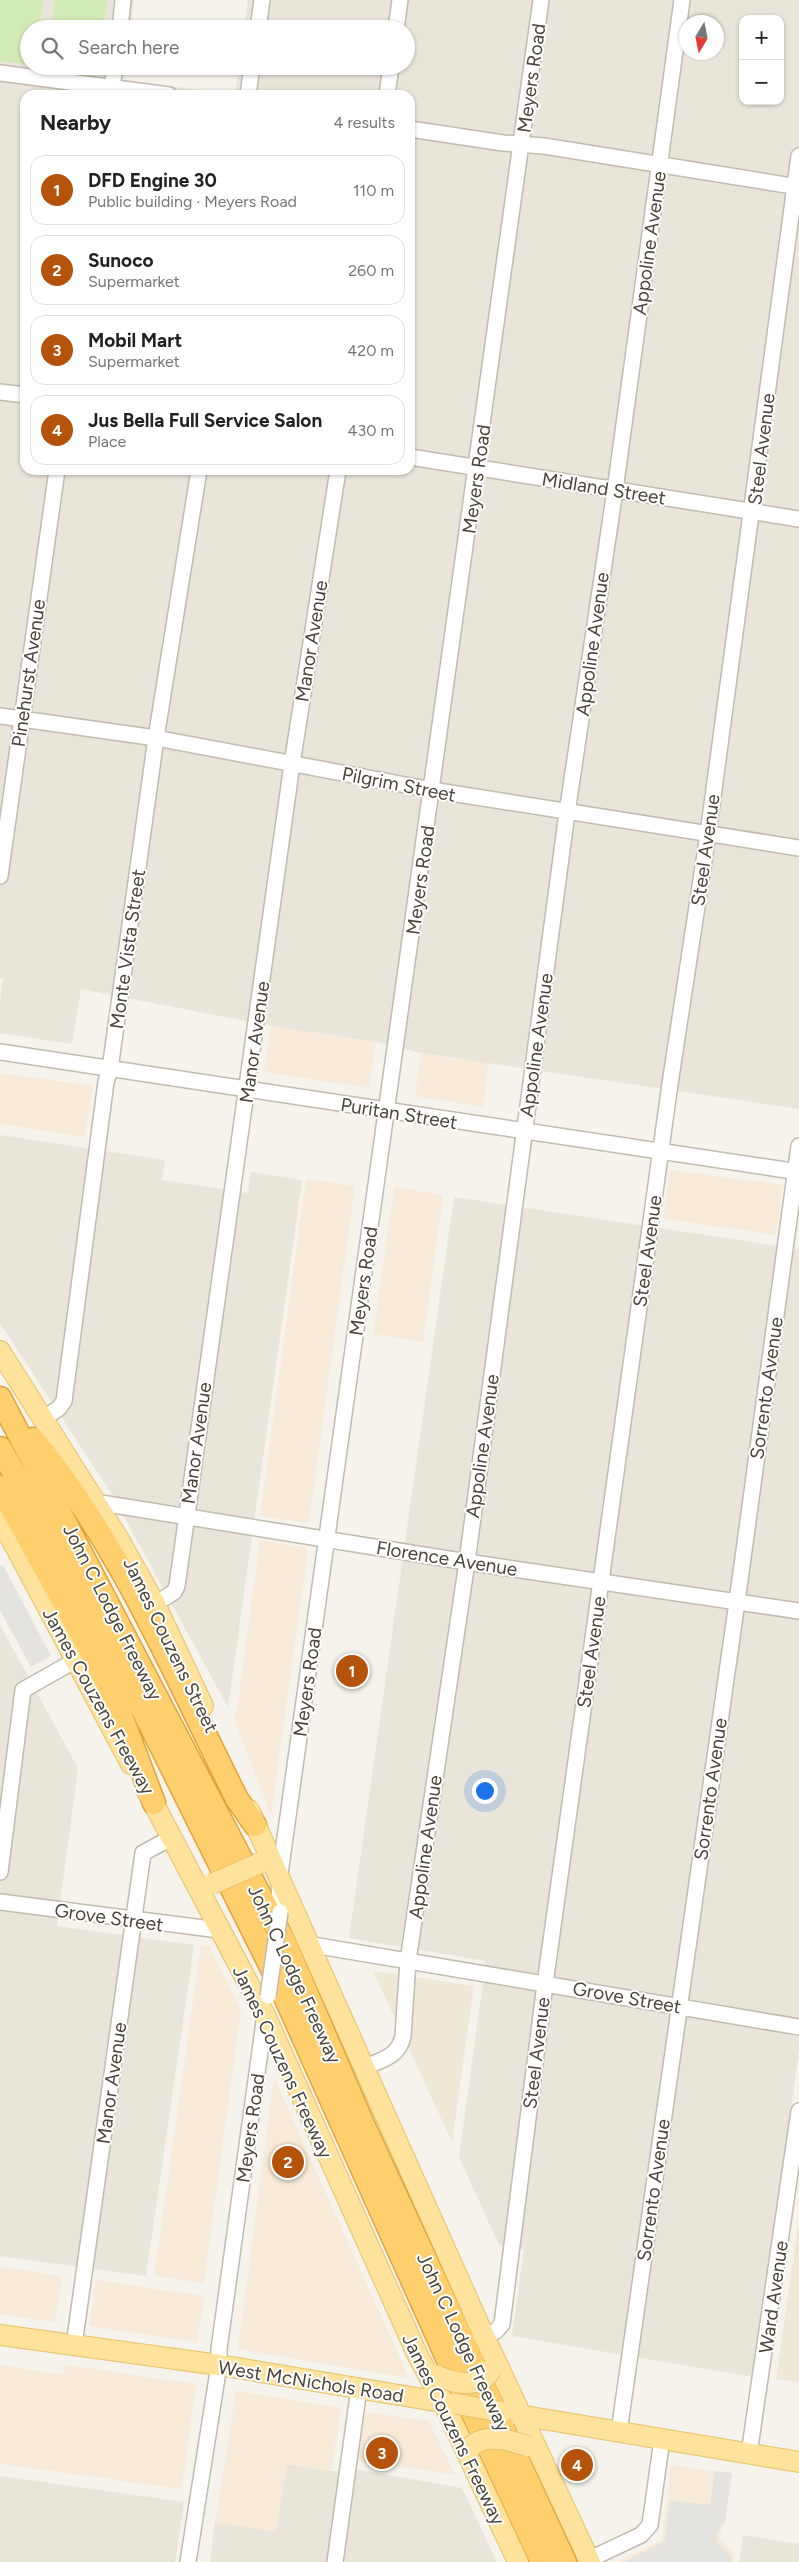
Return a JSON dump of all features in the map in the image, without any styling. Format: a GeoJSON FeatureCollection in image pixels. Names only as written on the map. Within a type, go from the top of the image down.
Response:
{"type":"FeatureCollection","features":[{"type":"Feature","properties":{"kind":"highway"},"geometry":{"type":"LineString","coordinates":[[2,1400],[52,1462],[109,1550],[144,1610],[237,1799],[255,1825]]}},
{"type":"Feature","properties":{"kind":"highway","name":"John C Lodge Freeway"},"geometry":{"type":"LineString","coordinates":[[2,1400],[285,1943],[363,2124],[566,2562]]}},
{"type":"Feature","properties":{"kind":"highway","name":"John C Lodge Freeway"},"geometry":{"type":"LineString","coordinates":[[0,1448],[108,1640],[277,1979],[447,2358],[542,2562]]}},
{"type":"Feature","properties":{"kind":"highway"},"geometry":{"type":"LineString","coordinates":[[0,1487],[96,1659],[116,1702],[154,1803]]}},
{"type":"Feature","properties":{"kind":"main road"},"geometry":{"type":"LineString","coordinates":[[0,1350],[42,1419]]}},
{"type":"Feature","properties":{"kind":"main road","name":"James Couzens Street"},"geometry":{"type":"LineString","coordinates":[[42,1419],[95,1502],[155,1604],[208,1716],[255,1825],[264,1860],[279,1881]]}},
{"type":"Feature","properties":{"kind":"main road","name":"James Couzens Freeway"},"geometry":{"type":"LineString","coordinates":[[0,1518],[154,1803],[171,1838],[206,1888],[218,1930],[267,2006],[429,2370],[450,2403],[469,2453],[518,2562]]}},
{"type":"Feature","properties":{"kind":"main road"},"geometry":{"type":"LineString","coordinates":[[206,1888],[264,1860]]}},
{"type":"Feature","properties":{"kind":"main road"},"geometry":{"type":"LineString","coordinates":[[279,1881],[484,2336],[492,2363],[512,2414],[543,2462],[589,2561]]}},
{"type":"Feature","properties":{"kind":"main road","name":"West McNichols Road"},"geometry":{"type":"LineString","coordinates":[[0,2335],[219,2365],[799,2462]]}},
{"type":"Feature","properties":{"kind":"main road"},"geometry":{"type":"LineString","coordinates":[[429,2370],[454,2381],[476,2382],[488,2377],[492,2363]]}},
{"type":"Feature","properties":{"kind":"main road"},"geometry":{"type":"LineString","coordinates":[[469,2453],[477,2442],[487,2439],[506,2440],[527,2446],[543,2462]]}},
{"type":"Feature","properties":{"kind":"street"},"geometry":{"type":"LineString","coordinates":[[121,20],[123,0]]}},
{"type":"Feature","properties":{"kind":"street"},"geometry":{"type":"LineString","coordinates":[[259,20],[262,0]]}},
{"type":"Feature","properties":{"kind":"street"},"geometry":{"type":"LineString","coordinates":[[397,20],[400,0]]}},
{"type":"Feature","properties":{"kind":"street","name":"Meyers Road"},"geometry":{"type":"LineString","coordinates":[[188,2562],[219,2365],[219,2349],[280,1912],[279,1881],[386,1111],[478,469],[541,0]]}},
{"type":"Feature","properties":{"kind":"street","name":"Appoline Avenue"},"geometry":{"type":"LineString","coordinates":[[364,2068],[395,2054],[401,2046],[408,1961],[467,1562],[567,813],[615,490],[682,0]]}},
{"type":"Feature","properties":{"kind":"street"},"geometry":{"type":"LineString","coordinates":[[0,73],[106,90]]}},
{"type":"Feature","properties":{"kind":"street"},"geometry":{"type":"LineString","coordinates":[[112,90],[114,75]]}},
{"type":"Feature","properties":{"kind":"street"},"geometry":{"type":"LineString","coordinates":[[249,90],[251,75]]}},
{"type":"Feature","properties":{"kind":"street"},"geometry":{"type":"LineString","coordinates":[[388,90],[389,75]]}},
{"type":"Feature","properties":{"kind":"street"},"geometry":{"type":"LineString","coordinates":[[415,130],[659,164],[797,186]]}},
{"type":"Feature","properties":{"kind":"street","name":"Steel Avenue"},"geometry":{"type":"LineString","coordinates":[[484,2336],[496,2331],[502,2324],[545,1984],[600,1581],[708,834],[797,186],[799,156]]}},
{"type":"Feature","properties":{"kind":"street"},"geometry":{"type":"LineString","coordinates":[[0,392],[20,394]]}},
{"type":"Feature","properties":{"kind":"street","name":"Midland Street"},"geometry":{"type":"LineString","coordinates":[[415,458],[799,519]]}},
{"type":"Feature","properties":{"kind":"street","name":"Pinehurst Avenue"},"geometry":{"type":"LineString","coordinates":[[0,876],[56,475]]}},
{"type":"Feature","properties":{"kind":"street","name":"Monte Vista Street"},"geometry":{"type":"LineString","coordinates":[[42,1419],[59,1408],[64,1401],[105,1088],[110,1069],[156,738],[198,475]]}},
{"type":"Feature","properties":{"kind":"street","name":"Manor Avenue"},"geometry":{"type":"LineString","coordinates":[[155,1604],[174,1592],[177,1586],[292,764],[337,475]]}},
{"type":"Feature","properties":{"kind":"street","name":"Pilgrim Street"},"geometry":{"type":"LineString","coordinates":[[0,716],[156,738],[432,790],[567,813],[799,848]]}},
{"type":"Feature","properties":{"kind":"street","name":"Puritan Street"},"geometry":{"type":"LineString","coordinates":[[0,1052],[797,1172]]}},
{"type":"Feature","properties":{"kind":"street","name":"Sorrento Avenue"},"geometry":{"type":"LineString","coordinates":[[619,2432],[737,1602],[797,1172],[799,1146]]}},
{"type":"Feature","properties":{"kind":"street","name":"Florence Avenue"},"geometry":{"type":"LineString","coordinates":[[95,1502],[467,1562],[799,1611]]}},
{"type":"Feature","properties":{"kind":"street"},"geometry":{"type":"LineString","coordinates":[[0,1872],[23,1690],[76,1660]]}},
{"type":"Feature","properties":{"kind":"street","name":"Manor Avenue"},"geometry":{"type":"LineString","coordinates":[[74,2345],[143,1854],[171,1838]]}},
{"type":"Feature","properties":{"kind":"street","name":"Grove Street"},"geometry":{"type":"LineString","coordinates":[[0,1902],[218,1930]]}},
{"type":"Feature","properties":{"kind":"street","name":"Grove Street"},"geometry":{"type":"LineString","coordinates":[[307,1944],[799,2027]]}},
{"type":"Feature","properties":{"kind":"street","name":"Ward Avenue"},"geometry":{"type":"LineString","coordinates":[[749,2454],[799,2111]]}},
{"type":"Feature","properties":{"kind":"street"},"geometry":{"type":"LineString","coordinates":[[335,2562],[359,2388]]}},
{"type":"Feature","properties":{"kind":"street"},"geometry":{"type":"LineString","coordinates":[[589,2561],[641,2535],[650,2525],[662,2439]]}},
{"type":"Feature","properties":{"kind":"shaded area"},"geometry":{"type":"Polygon","coordinates":[[[0,0],[134,0],[131,20],[20,20],[20,75],[124,75],[124,80],[198,90],[20,90],[20,475],[415,475],[415,90],[236,90],[238,75],[415,75],[415,20],[245,20],[248,0],[799,0],[799,1109],[421,1053],[376,1042],[271,1026],[81,989],[72,1044],[0,1033],[0,1002],[3,979],[0,979],[0,0]]]}},
{"type":"Feature","properties":{"kind":"shaded area"},"geometry":{"type":"Polygon","coordinates":[[[271,1026],[376,1042],[369,1088],[264,1072],[271,1026]]]}},
{"type":"Feature","properties":{"kind":"shaded area"},"geometry":{"type":"Polygon","coordinates":[[[421,1053],[489,1063],[483,1107],[415,1096],[421,1053]]]}},
{"type":"Feature","properties":{"kind":"shaded area"},"geometry":{"type":"Polygon","coordinates":[[[0,1073],[93,1086],[85,1137],[0,1124],[0,1073]]]}},
{"type":"Feature","properties":{"kind":"shaded area"},"geometry":{"type":"Polygon","coordinates":[[[0,1135],[165,1160],[162,1180],[248,1193],[251,1172],[302,1180],[228,1707],[111,1493],[0,1323],[0,1135]]]}},
{"type":"Feature","properties":{"kind":"shaded area"},"geometry":{"type":"Polygon","coordinates":[[[670,1170],[783,1185],[776,1235],[663,1219],[670,1170]]]}},
{"type":"Feature","properties":{"kind":"shaded area"},"geometry":{"type":"Polygon","coordinates":[[[306,1179],[355,1186],[309,1523],[260,1516],[306,1179]]]}},
{"type":"Feature","properties":{"kind":"shaded area"},"geometry":{"type":"Polygon","coordinates":[[[394,1187],[443,1195],[423,1342],[373,1334],[394,1187]]]}},
{"type":"Feature","properties":{"kind":"shaded area"},"geometry":{"type":"Polygon","coordinates":[[[454,1197],[799,1249],[799,2051],[753,2377],[512,2336],[524,2249],[499,2245],[459,2157],[486,1961],[349,1938],[454,1197]]]}},
{"type":"Feature","properties":{"kind":"shaded area"},"geometry":{"type":"Polygon","coordinates":[[[260,1540],[308,1548],[271,1816],[233,1716],[237,1710],[260,1540]]]}},
{"type":"Feature","properties":{"kind":"shaded area"},"geometry":{"type":"Polygon","coordinates":[[[3,1565],[51,1656],[31,1667],[0,1610],[0,1566],[3,1565]]]}},
{"type":"Feature","properties":{"kind":"shaded area"},"geometry":{"type":"Polygon","coordinates":[[[0,1625],[78,1768],[57,1926],[194,1945],[146,2276],[0,2256],[0,1625]]]}},
{"type":"Feature","properties":{"kind":"shaded area"},"geometry":{"type":"Polygon","coordinates":[[[201,1945],[209,1946],[241,2010],[204,2283],[154,2276],[201,1945]]]}},
{"type":"Feature","properties":{"kind":"shaded area"},"geometry":{"type":"Polygon","coordinates":[[[373,1971],[474,1986],[452,2142],[373,1971]]]}},
{"type":"Feature","properties":{"kind":"shaded area"},"geometry":{"type":"Polygon","coordinates":[[[274,2077],[316,2171],[409,2378],[238,2349],[274,2077]]]}},
{"type":"Feature","properties":{"kind":"shaded area"},"geometry":{"type":"Polygon","coordinates":[[[799,2218],[799,2382],[776,2379],[799,2218]]]}},
{"type":"Feature","properties":{"kind":"shaded area"},"geometry":{"type":"Polygon","coordinates":[[[0,2267],[62,2276],[55,2322],[0,2314],[0,2267]]]}},
{"type":"Feature","properties":{"kind":"shaded area"},"geometry":{"type":"Polygon","coordinates":[[[96,2280],[204,2296],[197,2342],[89,2326],[96,2280]]]}},
{"type":"Feature","properties":{"kind":"shaded area"},"geometry":{"type":"Polygon","coordinates":[[[0,2365],[64,2375],[66,2365],[196,2384],[182,2489],[0,2464],[0,2365]]]}},
{"type":"Feature","properties":{"kind":"shaded area"},"geometry":{"type":"Polygon","coordinates":[[[236,2391],[341,2408],[331,2471],[287,2464],[276,2532],[215,2522],[236,2391]]]}},
{"type":"Feature","properties":{"kind":"shaded area"},"geometry":{"type":"Polygon","coordinates":[[[365,2412],[429,2421],[455,2475],[358,2461],[365,2412]]]}},
{"type":"Feature","properties":{"kind":"shaded area"},"geometry":{"type":"Polygon","coordinates":[[[287,2464],[331,2471],[360,2470],[462,2488],[497,2562],[210,2562],[215,2522],[276,2532],[287,2464]]]}},
{"type":"Feature","properties":{"kind":"shaded area"},"geometry":{"type":"Polygon","coordinates":[[[671,2464],[729,2475],[720,2538],[734,2554],[733,2562],[618,2562],[662,2540],[671,2464]]]}},
{"type":"Feature","properties":{"kind":"shaded area"},"geometry":{"type":"Polygon","coordinates":[[[715,2471],[732,2473],[725,2522],[718,2531],[716,2540],[732,2557],[731,2562],[624,2562],[665,2541],[670,2500],[710,2505],[715,2471]]]}},
{"type":"Feature","properties":{"kind":"shaded area"},"geometry":{"type":"Polygon","coordinates":[[[0,2476],[184,2502],[175,2562],[0,2562],[0,2476]]]}},
{"type":"Feature","properties":{"kind":"shaded area"},"geometry":{"type":"Polygon","coordinates":[[[743,2535],[799,2544],[799,2562],[739,2562],[743,2535]]]}},
{"type":"Feature","properties":{"kind":"green space"},"geometry":{"type":"Polygon","coordinates":[[[0,0],[43,0],[40,20],[20,20],[20,64],[0,61],[0,0]]]}},
{"type":"Feature","properties":{"kind":"green space"},"geometry":{"type":"Polygon","coordinates":[[[55,0],[107,0],[104,20],[53,20],[55,0]]]}},
{"type":"Feature","properties":{"kind":"place","name":"DFD Engine 30"},"geometry":{"type":"Point","coordinates":[352,1671]}},
{"type":"Feature","properties":{"kind":"place","name":"Sunoco"},"geometry":{"type":"Point","coordinates":[288,2162]}},
{"type":"Feature","properties":{"kind":"place","name":"Mobil Mart"},"geometry":{"type":"Point","coordinates":[382,2453]}},
{"type":"Feature","properties":{"kind":"place","name":"Jus Bella Full Service Salon"},"geometry":{"type":"Point","coordinates":[577,2465]}}]}
